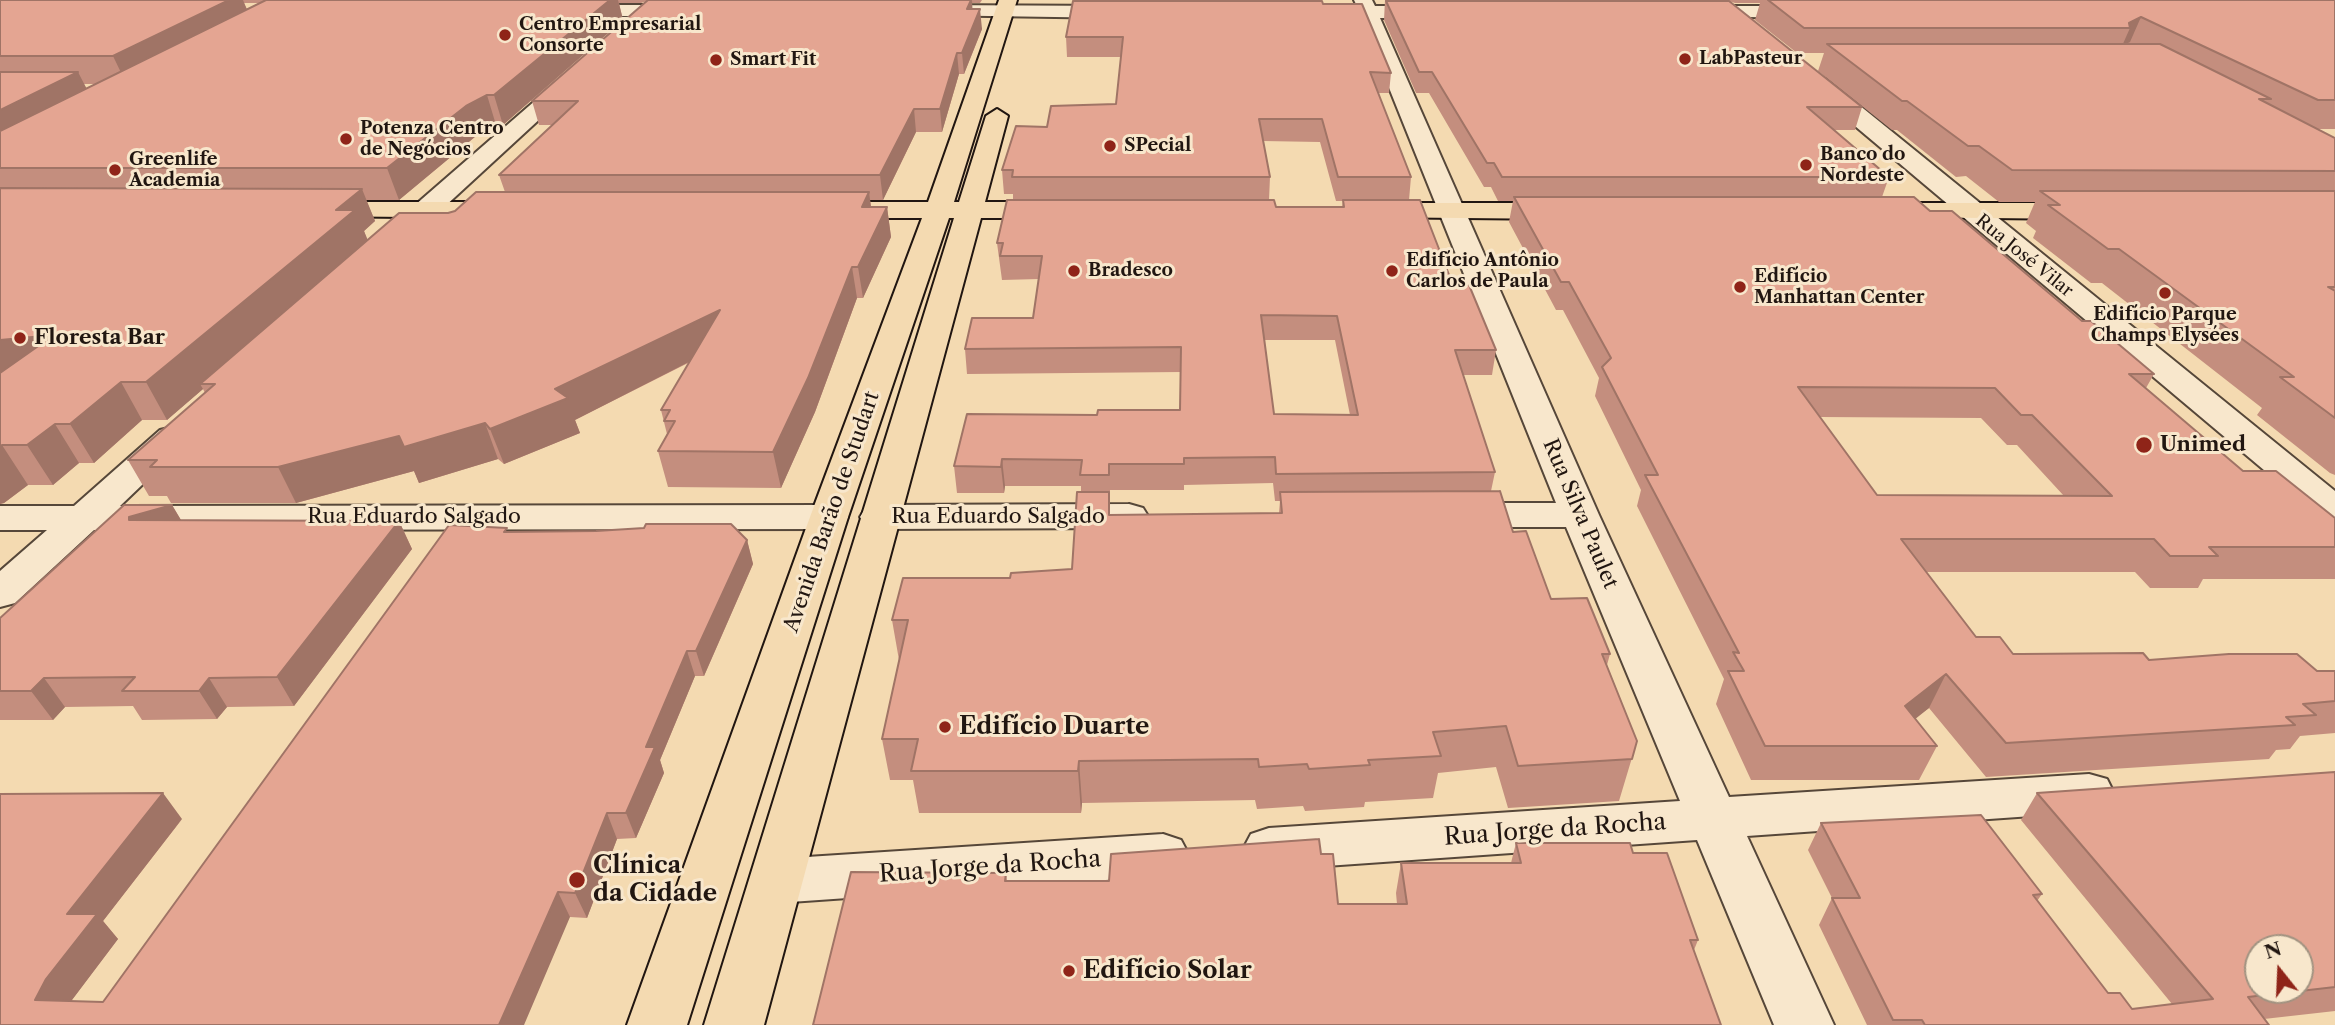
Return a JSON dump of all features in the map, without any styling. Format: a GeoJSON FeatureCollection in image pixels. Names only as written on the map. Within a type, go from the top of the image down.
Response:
{"type":"FeatureCollection","features":[{"type":"Feature","properties":{"kind":"main road"},"geometry":{"type":"LineString","coordinates":[[1018,6],[1020,39]]}},
{"type":"Feature","properties":{"kind":"main road","name":"Avenida Barão de Studart"},"geometry":{"type":"LineString","coordinates":[[734,1025],[879,517],[954,210],[1018,6]]}},
{"type":"Feature","properties":{"kind":"main road","name":"Avenida Barão de Studart"},"geometry":{"type":"LineString","coordinates":[[657,1025],[829,517],[1004,91]]}},
{"type":"Feature","properties":{"kind":"main road"},"geometry":{"type":"LineString","coordinates":[[289,209],[537,210]]}},
{"type":"Feature","properties":{"kind":"main road"},"geometry":{"type":"LineString","coordinates":[[814,210],[1080,210]]}},
{"type":"Feature","properties":{"kind":"main road"},"geometry":{"type":"LineString","coordinates":[[1342,211],[1590,211]]}},
{"type":"Feature","properties":{"kind":"main road"},"geometry":{"type":"LineString","coordinates":[[1873,211],[2109,211]]}},
{"type":"Feature","properties":{"kind":"street"},"geometry":{"type":"LineString","coordinates":[[624,32],[653,6]]}},
{"type":"Feature","properties":{"kind":"street"},"geometry":{"type":"LineString","coordinates":[[544,11],[653,6],[702,11]]}},
{"type":"Feature","properties":{"kind":"street"},"geometry":{"type":"LineString","coordinates":[[908,11],[1018,6],[1145,12]]}},
{"type":"Feature","properties":{"kind":"street"},"geometry":{"type":"LineString","coordinates":[[1298,12],[1365,6],[1452,12]]}},
{"type":"Feature","properties":{"kind":"street","name":"Rua Silva Paulet"},"geometry":{"type":"LineString","coordinates":[[1365,6],[1580,515],[1804,1025]]}},
{"type":"Feature","properties":{"kind":"street"},"geometry":{"type":"LineString","coordinates":[[1723,6],[1757,33]]}},
{"type":"Feature","properties":{"kind":"street"},"geometry":{"type":"LineString","coordinates":[[1675,12],[1723,6],[1833,12]]}},
{"type":"Feature","properties":{"kind":"street"},"geometry":{"type":"LineString","coordinates":[[373,257],[590,63]]}},
{"type":"Feature","properties":{"kind":"street","name":"Rua José Vilar"},"geometry":{"type":"LineString","coordinates":[[1804,71],[1969,211],[2330,502]]}},
{"type":"Feature","properties":{"kind":"street"},"geometry":{"type":"LineString","coordinates":[[0,593],[198,415]]}},
{"type":"Feature","properties":{"kind":"street"},"geometry":{"type":"LineString","coordinates":[[1424,515],[1580,515]]}},
{"type":"Feature","properties":{"kind":"street","name":"Rua Eduardo Salgado"},"geometry":{"type":"LineString","coordinates":[[879,517],[1158,516]]}},
{"type":"Feature","properties":{"kind":"street"},"geometry":{"type":"LineString","coordinates":[[426,562],[458,517]]}},
{"type":"Feature","properties":{"kind":"street","name":"Rua Eduardo Salgado"},"geometry":{"type":"LineString","coordinates":[[0,518],[829,517]]}},
{"type":"Feature","properties":{"kind":"street","name":"Rua Jorge da Rocha"},"geometry":{"type":"LineString","coordinates":[[775,880],[1714,820],[2128,790]]}},
{"type":"Feature","properties":{"kind":"building"},"geometry":{"type":"Polygon","coordinates":[[[0,0],[229,0],[113,56],[0,56],[0,0]]]}},
{"type":"Feature","properties":{"kind":"building"},"geometry":{"type":"Polygon","coordinates":[[[266,0],[610,0],[494,95],[487,95],[466,106],[387,168],[0,168],[0,131],[266,0]]]}},
{"type":"Feature","properties":{"kind":"building"},"geometry":{"type":"Polygon","coordinates":[[[648,0],[971,0],[967,9],[980,9],[962,53],[957,53],[940,109],[914,109],[880,175],[499,175],[578,101],[532,101],[648,0]]]}},
{"type":"Feature","properties":{"kind":"building"},"geometry":{"type":"Polygon","coordinates":[[[1768,0],[2335,0],[2335,100],[2318,100],[2141,17],[2129,23],[2130,28],[1804,28],[1768,0]]]}},
{"type":"Feature","properties":{"kind":"building"},"geometry":{"type":"Polygon","coordinates":[[[1073,1],[1322,1],[1323,4],[1362,4],[1391,73],[1370,72],[1411,177],[1338,177],[1322,119],[1259,119],[1270,177],[1012,177],[1013,170],[1002,170],[1016,126],[1047,127],[1051,106],[1116,104],[1123,37],[1066,37],[1073,1]]]}},
{"type":"Feature","properties":{"kind":"building"},"geometry":{"type":"Polygon","coordinates":[[[1386,1],[1729,1],[1862,107],[1807,107],[1889,177],[1502,177],[1494,163],[1487,163],[1432,72],[1419,72],[1386,1]]]}},
{"type":"Feature","properties":{"kind":"building"},"geometry":{"type":"Polygon","coordinates":[[[1827,44],[2160,44],[2271,99],[2259,99],[2335,138],[2335,171],[2012,170],[1979,146],[1968,146],[1907,101],[1902,101],[1827,44]]]}},
{"type":"Feature","properties":{"kind":"building"},"geometry":{"type":"Polygon","coordinates":[[[0,72],[78,72],[0,110],[0,72]]]}},
{"type":"Feature","properties":{"kind":"building"},"geometry":{"type":"Polygon","coordinates":[[[0,188],[362,189],[336,210],[355,210],[146,382],[121,382],[70,424],[55,424],[27,445],[0,447],[0,373],[54,335],[0,340],[0,188]]]}},
{"type":"Feature","properties":{"kind":"building"},"geometry":{"type":"Polygon","coordinates":[[[2040,191],[2335,191],[2335,287],[2328,287],[2335,291],[2335,418],[2280,377],[2294,377],[2119,249],[2108,249],[2048,205],[2060,205],[2040,191]]]}},
{"type":"Feature","properties":{"kind":"building"},"geometry":{"type":"Polygon","coordinates":[[[476,192],[869,192],[862,207],[887,207],[858,267],[852,267],[808,378],[773,452],[658,451],[675,421],[664,421],[670,410],[661,410],[720,310],[555,389],[568,398],[490,429],[485,423],[404,447],[399,436],[278,467],[150,467],[157,460],[128,460],[215,384],[200,384],[399,213],[448,213],[455,211],[476,192]]]}},
{"type":"Feature","properties":{"kind":"building"},"geometry":{"type":"Polygon","coordinates":[[[1514,197],[1914,197],[1930,211],[1952,211],[2082,321],[2091,321],[2154,374],[2129,374],[2243,471],[2276,471],[2335,518],[2335,547],[2209,547],[2218,556],[2170,556],[2154,539],[1901,539],[1976,637],[2000,637],[2013,654],[2143,653],[2149,660],[2229,654],[2297,654],[2317,671],[2335,671],[2335,701],[2303,704],[2316,715],[2286,717],[2295,725],[2006,743],[1946,674],[1905,706],[1937,746],[1765,746],[1728,671],[1744,671],[1733,652],[1739,653],[1645,475],[1658,475],[1602,367],[1611,358],[1569,282],[1561,282],[1514,197]],[[1798,387],[1877,495],[2112,496],[2032,415],[2021,415],[1995,388],[1798,387]]]}},
{"type":"Feature","properties":{"kind":"building"},"geometry":{"type":"Polygon","coordinates":[[[1007,200],[1274,200],[1276,207],[1344,207],[1343,200],[1420,200],[1453,285],[1469,285],[1496,350],[1455,350],[1495,472],[1276,474],[1275,457],[1184,458],[1184,464],[1109,464],[1109,475],[1080,475],[1082,460],[1002,459],[1001,467],[954,466],[967,414],[1097,415],[1098,410],[1180,410],[1181,347],[965,349],[972,318],[1033,318],[1042,256],[1000,256],[1003,243],[997,243],[1007,200]],[[1261,315],[1274,414],[1358,415],[1337,316],[1261,315]]]}},
{"type":"Feature","properties":{"kind":"building"},"geometry":{"type":"Polygon","coordinates":[[[1500,491],[1513,532],[1526,531],[1551,599],[1587,598],[1610,654],[1602,654],[1637,741],[1632,759],[1518,766],[1506,726],[1433,732],[1441,756],[1368,760],[1370,765],[1309,769],[1307,764],[1259,767],[1258,759],[1079,761],[1078,771],[911,771],[918,739],[882,739],[908,620],[892,620],[903,578],[1010,578],[1011,573],[1072,569],[1077,492],[1109,492],[1109,515],[1282,513],[1280,492],[1500,491]]]}},
{"type":"Feature","properties":{"kind":"building"},"geometry":{"type":"Polygon","coordinates":[[[124,505],[172,505],[129,517],[129,520],[399,521],[277,677],[209,678],[199,691],[122,691],[135,677],[44,678],[31,691],[0,691],[0,618],[124,505]]]}},
{"type":"Feature","properties":{"kind":"building"},"geometry":{"type":"Polygon","coordinates":[[[646,524],[731,524],[747,540],[696,651],[687,651],[646,747],[655,747],[626,813],[607,813],[575,893],[558,892],[499,1025],[0,1025],[0,794],[163,793],[67,914],[97,914],[46,979],[35,1000],[103,1002],[449,525],[507,528],[504,532],[596,531],[644,528],[646,524]]]}},
{"type":"Feature","properties":{"kind":"building"},"geometry":{"type":"Polygon","coordinates":[[[2335,772],[2335,987],[2314,989],[2314,934],[2244,934],[2244,1004],[2253,1004],[2269,1025],[1925,1025],[1922,1020],[1893,1020],[1832,898],[1860,898],[1821,823],[1981,815],[2042,894],[2033,895],[2108,993],[2120,993],[2132,1009],[2213,999],[2037,793],[2335,772]]]}},
{"type":"Feature","properties":{"kind":"building"},"geometry":{"type":"Polygon","coordinates":[[[1319,839],[1321,854],[1333,854],[1338,904],[1407,904],[1401,863],[1521,863],[1516,843],[1630,843],[1633,853],[1667,853],[1698,940],[1690,940],[1721,1025],[813,1025],[851,872],[1006,873],[1005,881],[1109,881],[1111,854],[1319,839]]]}},
{"type":"Feature","properties":{"kind":"place","name":"Centro Empresarial Consorte"},"geometry":{"type":"Point","coordinates":[505,35]}},
{"type":"Feature","properties":{"kind":"place","name":"LabPasteur"},"geometry":{"type":"Point","coordinates":[1685,59]}},
{"type":"Feature","properties":{"kind":"place","name":"Smart Fit"},"geometry":{"type":"Point","coordinates":[716,60]}},
{"type":"Feature","properties":{"kind":"place","name":"Potenza Centro de Negócios"},"geometry":{"type":"Point","coordinates":[346,139]}},
{"type":"Feature","properties":{"kind":"place","name":"SPecial"},"geometry":{"type":"Point","coordinates":[1110,146]}},
{"type":"Feature","properties":{"kind":"place","name":"Banco do Nordeste"},"geometry":{"type":"Point","coordinates":[1806,165]}},
{"type":"Feature","properties":{"kind":"place","name":"Greenlife Academia"},"geometry":{"type":"Point","coordinates":[115,170]}},
{"type":"Feature","properties":{"kind":"place","name":"Bradesco"},"geometry":{"type":"Point","coordinates":[1074,271]}},
{"type":"Feature","properties":{"kind":"place","name":"Edifício Antônio Carlos de Paula"},"geometry":{"type":"Point","coordinates":[1392,271]}},
{"type":"Feature","properties":{"kind":"place","name":"Edifício Manhattan Center"},"geometry":{"type":"Point","coordinates":[1740,287]}},
{"type":"Feature","properties":{"kind":"place","name":"Edifício Parque Champs Elysées"},"geometry":{"type":"Point","coordinates":[2165,293]}},
{"type":"Feature","properties":{"kind":"place","name":"Floresta Bar"},"geometry":{"type":"Point","coordinates":[20,338]}},
{"type":"Feature","properties":{"kind":"place","name":"Unimed"},"geometry":{"type":"Point","coordinates":[2144,445]}},
{"type":"Feature","properties":{"kind":"place","name":"Edifício Duarte"},"geometry":{"type":"Point","coordinates":[945,727]}},
{"type":"Feature","properties":{"kind":"place","name":"Clínica da Cidade"},"geometry":{"type":"Point","coordinates":[577,880]}},
{"type":"Feature","properties":{"kind":"place","name":"Edifício Solar"},"geometry":{"type":"Point","coordinates":[1069,971]}}]}
